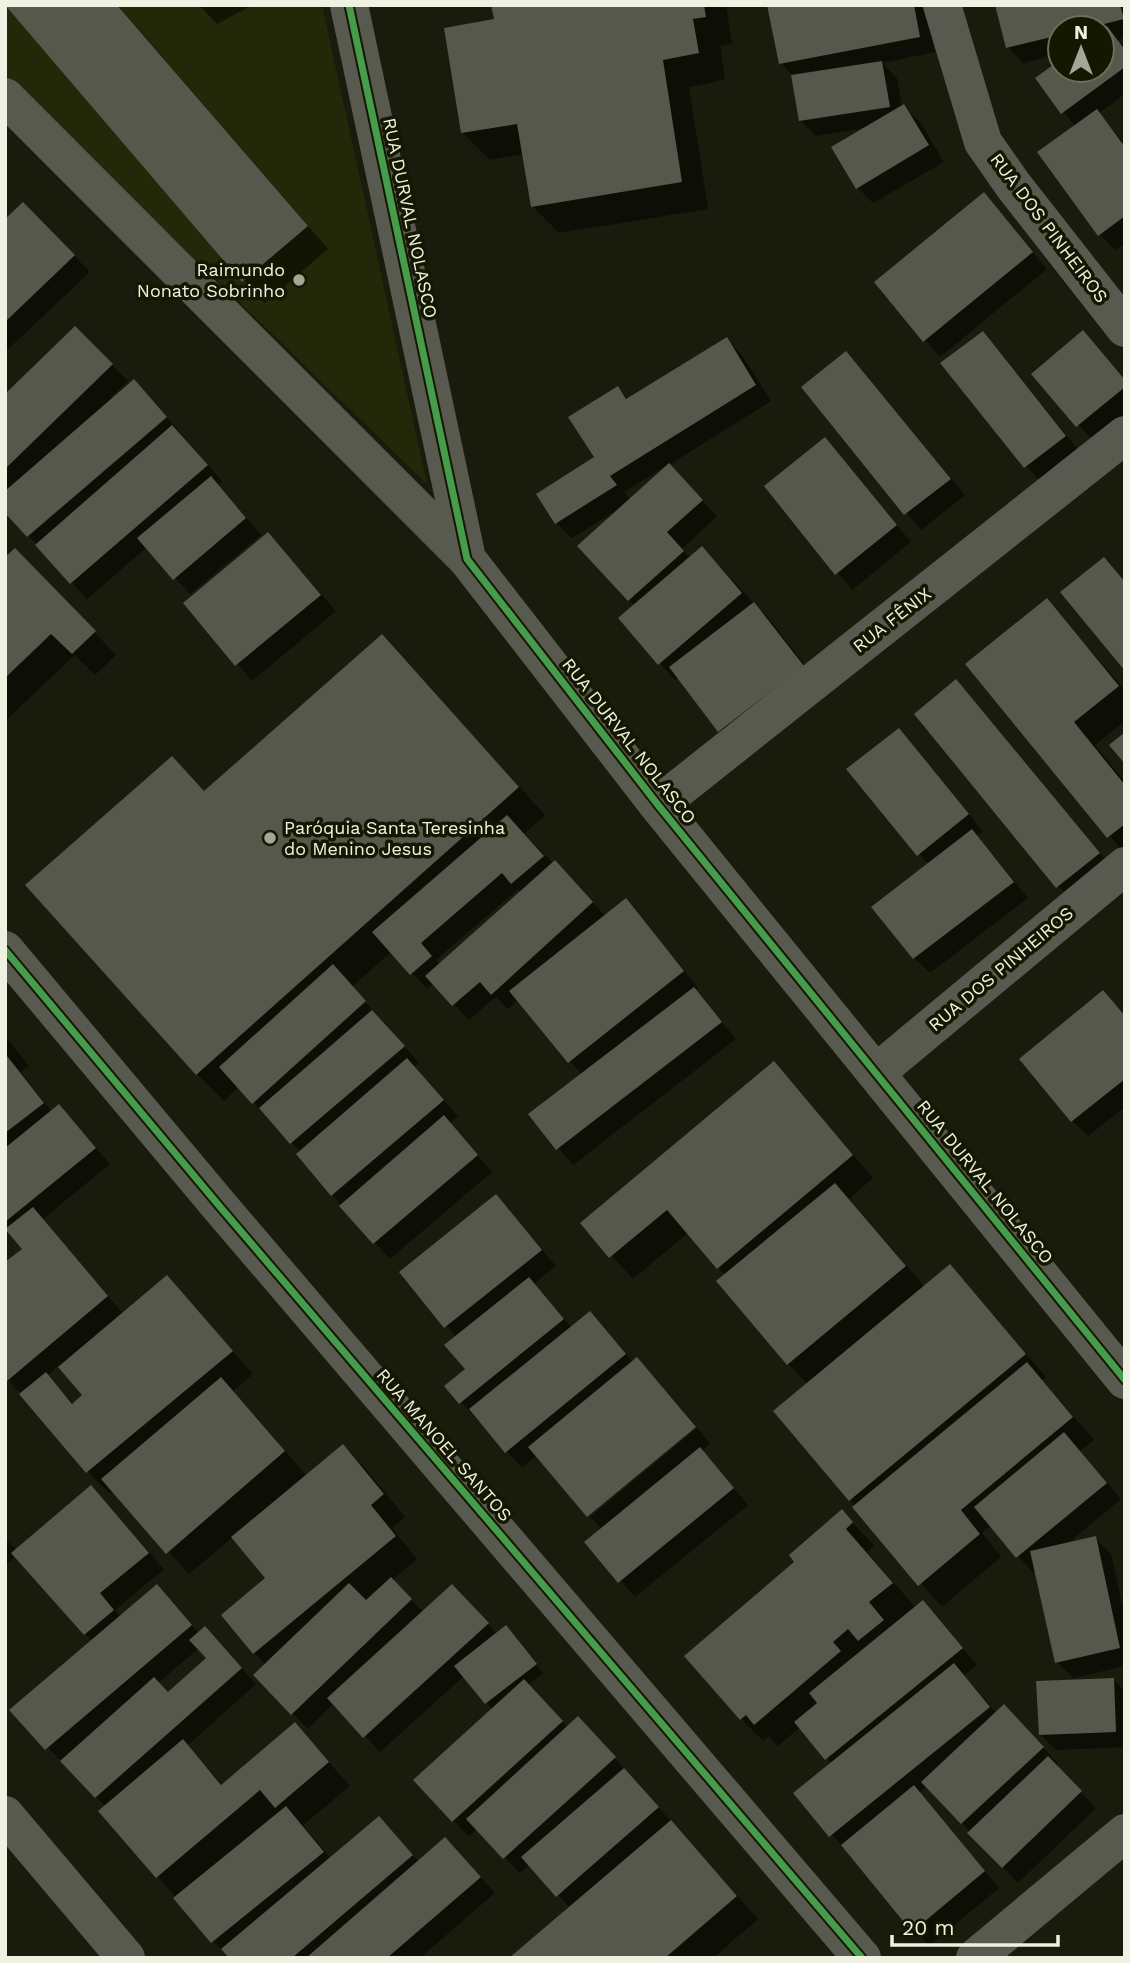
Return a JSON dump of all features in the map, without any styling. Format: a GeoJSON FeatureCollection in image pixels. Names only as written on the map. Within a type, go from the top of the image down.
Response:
{"type":"FeatureCollection","features":[{"type":"Feature","properties":{"kind":"street","name":"RUA DURVAL NOLASCO"},"geometry":{"type":"LineString","coordinates":[[349,5],[467,559],[658,805],[1125,1380]]}},
{"type":"Feature","properties":{"kind":"street","name":"RUA DOS PINHEIROS"},"geometry":{"type":"LineString","coordinates":[[942,5],[983,142],[1013,185],[1125,328]]}},
{"type":"Feature","properties":{"kind":"street"},"geometry":{"type":"LineString","coordinates":[[5,97],[467,559]]}},
{"type":"Feature","properties":{"kind":"street","name":"RUA FÊNIX"},"geometry":{"type":"LineString","coordinates":[[658,805],[1125,435]]}},
{"type":"Feature","properties":{"kind":"street","name":"RUA DOS PINHEIROS"},"geometry":{"type":"LineString","coordinates":[[877,1072],[1125,866]]}},
{"type":"Feature","properties":{"kind":"street","name":"RUA MANOEL SANTOS"},"geometry":{"type":"LineString","coordinates":[[5,950],[862,1958]]}},
{"type":"Feature","properties":{"kind":"street"},"geometry":{"type":"LineString","coordinates":[[5,1815],[127,1958]]}},
{"type":"Feature","properties":{"kind":"street"},"geometry":{"type":"LineString","coordinates":[[975,1958],[1125,1833]]}},
{"type":"Feature","properties":{"kind":"shaded area","name":"Raimundo Nonato Sobrinho"},"geometry":{"type":"Polygon","coordinates":[[[5,5],[322,5],[427,484],[5,75],[5,5]]]}},
{"type":"Feature","properties":{"kind":"building"},"geometry":{"type":"Polygon","coordinates":[[[5,5],[117,5],[308,226],[242,282],[5,5]]]}},
{"type":"Feature","properties":{"kind":"building"},"geometry":{"type":"Polygon","coordinates":[[[491,5],[704,5],[706,17],[693,19],[699,53],[663,60],[682,182],[531,207],[517,124],[461,133],[444,28],[494,19],[491,5]]]}},
{"type":"Feature","properties":{"kind":"building"},"geometry":{"type":"Polygon","coordinates":[[[767,5],[914,5],[920,37],[779,64],[767,5]]]}},
{"type":"Feature","properties":{"kind":"building"},"geometry":{"type":"Polygon","coordinates":[[[995,5],[1120,5],[1124,19],[1116,21],[1116,14],[1046,14],[1046,38],[1006,48],[995,5]]]}},
{"type":"Feature","properties":{"kind":"building"},"geometry":{"type":"Polygon","coordinates":[[[1116,38],[1125,50],[1125,67],[1116,74],[1116,38]]]}},
{"type":"Feature","properties":{"kind":"building"},"geometry":{"type":"Polygon","coordinates":[[[882,61],[890,107],[799,121],[791,75],[882,61]]]}},
{"type":"Feature","properties":{"kind":"building"},"geometry":{"type":"Polygon","coordinates":[[[1046,70],[1046,84],[1102,84],[1061,114],[1035,78],[1046,70]]]}},
{"type":"Feature","properties":{"kind":"building"},"geometry":{"type":"Polygon","coordinates":[[[904,104],[929,145],[856,189],[831,147],[904,104]]]}},
{"type":"Feature","properties":{"kind":"building"},"geometry":{"type":"Polygon","coordinates":[[[1097,109],[1125,147],[1125,216],[1098,236],[1037,152],[1097,109]]]}},
{"type":"Feature","properties":{"kind":"building"},"geometry":{"type":"Polygon","coordinates":[[[984,192],[1033,252],[923,342],[874,282],[984,192]]]}},
{"type":"Feature","properties":{"kind":"building"},"geometry":{"type":"Polygon","coordinates":[[[23,202],[75,255],[5,322],[5,219],[23,202]]]}},
{"type":"Feature","properties":{"kind":"building"},"geometry":{"type":"Polygon","coordinates":[[[75,326],[113,364],[5,469],[5,394],[75,326]]]}},
{"type":"Feature","properties":{"kind":"building"},"geometry":{"type":"Polygon","coordinates":[[[1083,330],[1125,380],[1125,387],[1076,427],[1031,374],[1083,330]]]}},
{"type":"Feature","properties":{"kind":"building"},"geometry":{"type":"Polygon","coordinates":[[[983,331],[1066,436],[1024,468],[940,363],[983,331]]]}},
{"type":"Feature","properties":{"kind":"building"},"geometry":{"type":"Polygon","coordinates":[[[727,337],[756,385],[610,476],[617,485],[555,524],[536,494],[594,457],[568,417],[618,386],[626,399],[727,337]]]}},
{"type":"Feature","properties":{"kind":"building"},"geometry":{"type":"Polygon","coordinates":[[[846,351],[951,479],[904,515],[801,387],[846,351]]]}},
{"type":"Feature","properties":{"kind":"building"},"geometry":{"type":"Polygon","coordinates":[[[134,379],[167,417],[27,537],[5,513],[5,491],[134,379]]]}},
{"type":"Feature","properties":{"kind":"building"},"geometry":{"type":"Polygon","coordinates":[[[172,425],[208,465],[70,584],[35,545],[172,425]]]}},
{"type":"Feature","properties":{"kind":"building"},"geometry":{"type":"Polygon","coordinates":[[[825,437],[897,525],[835,575],[764,486],[825,437]]]}},
{"type":"Feature","properties":{"kind":"building"},"geometry":{"type":"Polygon","coordinates":[[[669,463],[703,500],[667,532],[684,551],[628,601],[577,546],[669,463]]]}},
{"type":"Feature","properties":{"kind":"building"},"geometry":{"type":"Polygon","coordinates":[[[211,476],[246,518],[173,580],[137,538],[211,476]]]}},
{"type":"Feature","properties":{"kind":"building"},"geometry":{"type":"Polygon","coordinates":[[[268,532],[321,595],[235,666],[183,603],[268,532]]]}},
{"type":"Feature","properties":{"kind":"building"},"geometry":{"type":"Polygon","coordinates":[[[702,546],[742,593],[658,665],[618,618],[702,546]]]}},
{"type":"Feature","properties":{"kind":"building"},"geometry":{"type":"Polygon","coordinates":[[[15,548],[96,631],[72,654],[51,634],[5,678],[5,557],[15,548]]]}},
{"type":"Feature","properties":{"kind":"building"},"geometry":{"type":"Polygon","coordinates":[[[1104,557],[1125,582],[1125,671],[1060,592],[1104,557]]]}},
{"type":"Feature","properties":{"kind":"building"},"geometry":{"type":"Polygon","coordinates":[[[1047,598],[1119,686],[1074,722],[1125,785],[1125,824],[1107,838],[965,664],[1047,598]]]}},
{"type":"Feature","properties":{"kind":"building"},"geometry":{"type":"Polygon","coordinates":[[[754,602],[804,666],[718,732],[669,667],[754,602]]]}},
{"type":"Feature","properties":{"kind":"building","name":"Paróquia Santa Teresinha do Menino Jesus"},"geometry":{"type":"Polygon","coordinates":[[[382,634],[519,787],[196,1075],[25,885],[172,756],[204,791],[382,634]]]}},
{"type":"Feature","properties":{"kind":"building"},"geometry":{"type":"Polygon","coordinates":[[[956,679],[1100,853],[1056,888],[914,714],[956,679]]]}},
{"type":"Feature","properties":{"kind":"building"},"geometry":{"type":"Polygon","coordinates":[[[899,728],[969,814],[917,856],[846,769],[899,728]]]}},
{"type":"Feature","properties":{"kind":"building"},"geometry":{"type":"Polygon","coordinates":[[[1125,732],[1125,764],[1109,745],[1125,732]]]}},
{"type":"Feature","properties":{"kind":"building"},"geometry":{"type":"Polygon","coordinates":[[[507,815],[544,856],[511,884],[502,873],[421,943],[432,956],[410,975],[372,932],[507,815]]]}},
{"type":"Feature","properties":{"kind":"building"},"geometry":{"type":"Polygon","coordinates":[[[972,829],[1014,882],[913,959],[871,907],[972,829]]]}},
{"type":"Feature","properties":{"kind":"building"},"geometry":{"type":"Polygon","coordinates":[[[555,860],[593,902],[491,995],[480,982],[452,1006],[425,976],[555,860]]]}},
{"type":"Feature","properties":{"kind":"building"},"geometry":{"type":"Polygon","coordinates":[[[626,898],[684,971],[568,1063],[509,991],[626,898]]]}},
{"type":"Feature","properties":{"kind":"building"},"geometry":{"type":"Polygon","coordinates":[[[333,964],[366,1001],[252,1104],[219,1067],[333,964]]]}},
{"type":"Feature","properties":{"kind":"building"},"geometry":{"type":"Polygon","coordinates":[[[694,987],[722,1022],[556,1150],[528,1114],[694,987]]]}},
{"type":"Feature","properties":{"kind":"building"},"geometry":{"type":"Polygon","coordinates":[[[1103,990],[1125,1016],[1125,1079],[1071,1122],[1019,1059],[1103,990]]]}},
{"type":"Feature","properties":{"kind":"building"},"geometry":{"type":"Polygon","coordinates":[[[372,1010],[405,1046],[290,1144],[259,1108],[372,1010]]]}},
{"type":"Feature","properties":{"kind":"building"},"geometry":{"type":"Polygon","coordinates":[[[7,1056],[44,1103],[5,1133],[5,1057],[7,1056]]]}},
{"type":"Feature","properties":{"kind":"building"},"geometry":{"type":"Polygon","coordinates":[[[407,1058],[444,1100],[331,1196],[296,1154],[407,1058]]]}},
{"type":"Feature","properties":{"kind":"building"},"geometry":{"type":"Polygon","coordinates":[[[774,1061],[853,1155],[717,1269],[667,1210],[609,1258],[580,1223],[774,1061]]]}},
{"type":"Feature","properties":{"kind":"building"},"geometry":{"type":"Polygon","coordinates":[[[59,1104],[96,1148],[5,1222],[5,1148],[59,1104]]]}},
{"type":"Feature","properties":{"kind":"building"},"geometry":{"type":"Polygon","coordinates":[[[444,1115],[478,1155],[373,1244],[339,1206],[444,1115]]]}},
{"type":"Feature","properties":{"kind":"building"},"geometry":{"type":"Polygon","coordinates":[[[835,1183],[906,1266],[787,1365],[716,1281],[835,1183]]]}},
{"type":"Feature","properties":{"kind":"building"},"geometry":{"type":"Polygon","coordinates":[[[496,1194],[542,1250],[444,1328],[399,1272],[496,1194]]]}},
{"type":"Feature","properties":{"kind":"building"},"geometry":{"type":"Polygon","coordinates":[[[33,1207],[108,1296],[7,1381],[5,1262],[22,1249],[5,1229],[33,1207]]]}},
{"type":"Feature","properties":{"kind":"building"},"geometry":{"type":"Polygon","coordinates":[[[950,1264],[1026,1354],[849,1501],[773,1411],[950,1264]]]}},
{"type":"Feature","properties":{"kind":"building"},"geometry":{"type":"Polygon","coordinates":[[[167,1275],[233,1351],[86,1473],[19,1394],[46,1372],[72,1404],[82,1395],[58,1367],[167,1275]]]}},
{"type":"Feature","properties":{"kind":"building"},"geometry":{"type":"Polygon","coordinates":[[[529,1277],[564,1319],[459,1404],[444,1386],[465,1369],[444,1345],[529,1277]]]}},
{"type":"Feature","properties":{"kind":"building"},"geometry":{"type":"Polygon","coordinates":[[[590,1311],[626,1354],[505,1453],[469,1409],[590,1311]]]}},
{"type":"Feature","properties":{"kind":"building"},"geometry":{"type":"Polygon","coordinates":[[[637,1357],[696,1427],[587,1517],[528,1447],[637,1357]]]}},
{"type":"Feature","properties":{"kind":"building"},"geometry":{"type":"Polygon","coordinates":[[[1027,1362],[1073,1417],[961,1510],[980,1534],[918,1586],[852,1507],[1027,1362]]]}},
{"type":"Feature","properties":{"kind":"building"},"geometry":{"type":"Polygon","coordinates":[[[221,1377],[285,1451],[166,1554],[101,1479],[221,1377]]]}},
{"type":"Feature","properties":{"kind":"building"},"geometry":{"type":"Polygon","coordinates":[[[1064,1432],[1107,1483],[1016,1558],[974,1507],[1064,1432]]]}},
{"type":"Feature","properties":{"kind":"building"},"geometry":{"type":"Polygon","coordinates":[[[343,1444],[384,1494],[371,1505],[396,1536],[253,1654],[221,1615],[265,1578],[231,1537],[343,1444]]]}},
{"type":"Feature","properties":{"kind":"building"},"geometry":{"type":"Polygon","coordinates":[[[700,1447],[734,1488],[618,1583],[584,1542],[700,1447]]]}},
{"type":"Feature","properties":{"kind":"building"},"geometry":{"type":"Polygon","coordinates":[[[91,1485],[149,1553],[100,1593],[114,1610],[84,1635],[11,1553],[91,1485]]]}},
{"type":"Feature","properties":{"kind":"building"},"geometry":{"type":"Polygon","coordinates":[[[842,1509],[853,1522],[846,1529],[893,1583],[869,1602],[884,1620],[858,1641],[848,1629],[833,1642],[841,1651],[754,1725],[746,1715],[740,1720],[684,1656],[794,1562],[789,1555],[842,1509]]]}},
{"type":"Feature","properties":{"kind":"building"},"geometry":{"type":"Polygon","coordinates":[[[1096,1536],[1120,1648],[1055,1663],[1030,1551],[1096,1536]]]}},
{"type":"Feature","properties":{"kind":"building"},"geometry":{"type":"Polygon","coordinates":[[[391,1577],[412,1599],[291,1715],[253,1675],[349,1583],[366,1600],[391,1577]]]}},
{"type":"Feature","properties":{"kind":"building"},"geometry":{"type":"Polygon","coordinates":[[[157,1584],[192,1625],[45,1750],[9,1710],[157,1584]]]}},
{"type":"Feature","properties":{"kind":"building"},"geometry":{"type":"Polygon","coordinates":[[[452,1584],[489,1623],[363,1738],[327,1698],[452,1584]]]}},
{"type":"Feature","properties":{"kind":"building"},"geometry":{"type":"Polygon","coordinates":[[[923,1600],[963,1648],[825,1760],[794,1722],[817,1703],[809,1693],[923,1600]]]}},
{"type":"Feature","properties":{"kind":"building"},"geometry":{"type":"Polygon","coordinates":[[[506,1625],[537,1664],[485,1704],[454,1666],[506,1625]]]}},
{"type":"Feature","properties":{"kind":"building"},"geometry":{"type":"Polygon","coordinates":[[[205,1626],[242,1668],[95,1798],[60,1761],[154,1677],[168,1692],[206,1658],[189,1640],[205,1626]]]}},
{"type":"Feature","properties":{"kind":"building"},"geometry":{"type":"Polygon","coordinates":[[[954,1663],[990,1707],[829,1837],[793,1793],[954,1663]]]}},
{"type":"Feature","properties":{"kind":"building"},"geometry":{"type":"Polygon","coordinates":[[[1114,1678],[1116,1732],[1039,1735],[1036,1681],[1114,1678]]]}},
{"type":"Feature","properties":{"kind":"building"},"geometry":{"type":"Polygon","coordinates":[[[524,1679],[563,1721],[452,1822],[413,1780],[524,1679]]]}},
{"type":"Feature","properties":{"kind":"building"},"geometry":{"type":"Polygon","coordinates":[[[1004,1704],[1044,1747],[961,1824],[921,1782],[1004,1704]]]}},
{"type":"Feature","properties":{"kind":"building"},"geometry":{"type":"Polygon","coordinates":[[[578,1716],[616,1757],[503,1859],[466,1819],[578,1716]]]}},
{"type":"Feature","properties":{"kind":"building"},"geometry":{"type":"Polygon","coordinates":[[[295,1722],[329,1762],[275,1808],[260,1790],[156,1878],[98,1811],[183,1739],[221,1785],[295,1722]]]}},
{"type":"Feature","properties":{"kind":"building"},"geometry":{"type":"Polygon","coordinates":[[[1048,1756],[1082,1791],[1002,1868],[967,1833],[1048,1756]]]}},
{"type":"Feature","properties":{"kind":"building"},"geometry":{"type":"Polygon","coordinates":[[[624,1768],[659,1807],[556,1897],[521,1857],[624,1768]]]}},
{"type":"Feature","properties":{"kind":"building"},"geometry":{"type":"Polygon","coordinates":[[[914,1785],[985,1871],[912,1932],[841,1845],[914,1785]]]}},
{"type":"Feature","properties":{"kind":"building"},"geometry":{"type":"Polygon","coordinates":[[[286,1806],[324,1852],[211,1943],[173,1898],[286,1806]]]}},
{"type":"Feature","properties":{"kind":"building"},"geometry":{"type":"Polygon","coordinates":[[[379,1816],[413,1855],[292,1958],[229,1958],[221,1949],[379,1816]]]}},
{"type":"Feature","properties":{"kind":"building"},"geometry":{"type":"Polygon","coordinates":[[[671,1820],[737,1896],[665,1958],[509,1958],[671,1820]]]}},
{"type":"Feature","properties":{"kind":"building"},"geometry":{"type":"Polygon","coordinates":[[[445,1837],[481,1877],[387,1958],[306,1958],[445,1837]]]}},
{"type":"Feature","properties":{"kind":"cycle path"},"geometry":{"type":"LineString","coordinates":[[349,5],[467,559],[658,805],[1125,1380]]}},
{"type":"Feature","properties":{"kind":"cycle path"},"geometry":{"type":"LineString","coordinates":[[5,950],[221,1208],[862,1958]]}},
{"type":"Feature","properties":{"kind":"place","name":"Raimundo Nonato Sobrinho"},"geometry":{"type":"Point","coordinates":[299,280]}},
{"type":"Feature","properties":{"kind":"place","name":"Paróquia Santa Teresinha do Menino Jesus"},"geometry":{"type":"Point","coordinates":[270,838]}}]}
